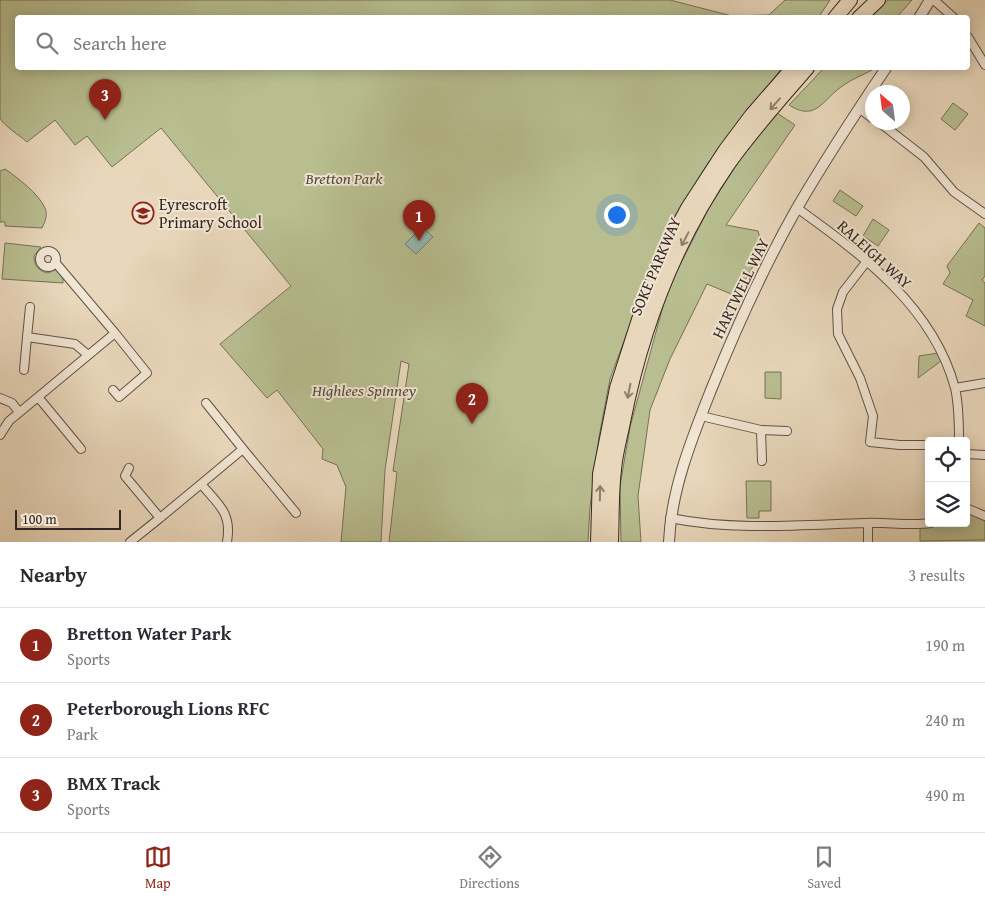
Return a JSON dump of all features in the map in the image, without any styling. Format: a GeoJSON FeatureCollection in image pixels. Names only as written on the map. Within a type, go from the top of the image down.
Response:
{"type":"FeatureCollection","features":[{"type":"Feature","properties":{"kind":"highway"},"geometry":{"type":"LineString","coordinates":[[831,15],[841,0]]}},
{"type":"Feature","properties":{"kind":"highway"},"geometry":{"type":"LineString","coordinates":[[838,15],[850,0]]}},
{"type":"Feature","properties":{"kind":"highway"},"geometry":{"type":"LineString","coordinates":[[852,15],[865,0]]}},
{"type":"Feature","properties":{"kind":"highway"},"geometry":{"type":"LineString","coordinates":[[862,15],[878,0]]}},
{"type":"Feature","properties":{"kind":"highway","name":"SOKE PARKWAY"},"geometry":{"type":"LineString","coordinates":[[598,542],[600,474],[616,388],[644,301],[668,245],[688,208],[725,151],[752,115],[791,70]]}},
{"type":"Feature","properties":{"kind":"highway","name":"SOKE PARKWAY"},"geometry":{"type":"LineString","coordinates":[[611,542],[614,469],[630,384],[656,302],[695,218],[728,164],[757,126],[805,70]]}},
{"type":"Feature","properties":{"kind":"street"},"geometry":{"type":"LineString","coordinates":[[921,15],[932,0],[950,15]]}},
{"type":"Feature","properties":{"kind":"street"},"geometry":{"type":"LineString","coordinates":[[970,40],[985,65]]}},
{"type":"Feature","properties":{"kind":"street","name":"HARTWELL WAY"},"geometry":{"type":"LineString","coordinates":[[669,542],[670,518],[684,466],[727,350],[757,285],[798,208],[859,108],[885,70]]}},
{"type":"Feature","properties":{"kind":"street"},"geometry":{"type":"LineString","coordinates":[[859,108],[865,113]]}},
{"type":"Feature","properties":{"kind":"street"},"geometry":{"type":"LineString","coordinates":[[889,130],[924,157],[954,192],[985,214]]}},
{"type":"Feature","properties":{"kind":"street","name":"RALEIGH WAY"},"geometry":{"type":"LineString","coordinates":[[798,208],[898,289],[922,320],[942,354],[955,388],[959,437]]}},
{"type":"Feature","properties":{"kind":"street"},"geometry":{"type":"LineString","coordinates":[[55,262],[147,373],[119,397],[113,390]]}},
{"type":"Feature","properties":{"kind":"street"},"geometry":{"type":"LineString","coordinates":[[867,262],[843,292],[837,308],[838,334],[860,378],[873,416],[870,442],[925,445]]}},
{"type":"Feature","properties":{"kind":"street"},"geometry":{"type":"LineString","coordinates":[[24,370],[30,307]]}},
{"type":"Feature","properties":{"kind":"street"},"geometry":{"type":"LineString","coordinates":[[0,435],[9,421],[19,412],[115,333]]}},
{"type":"Feature","properties":{"kind":"street"},"geometry":{"type":"LineString","coordinates":[[27,337],[75,344],[88,355]]}},
{"type":"Feature","properties":{"kind":"street"},"geometry":{"type":"LineString","coordinates":[[955,388],[985,383]]}},
{"type":"Feature","properties":{"kind":"street"},"geometry":{"type":"LineString","coordinates":[[38,397],[71,442],[81,449]]}},
{"type":"Feature","properties":{"kind":"street"},"geometry":{"type":"LineString","coordinates":[[0,398],[12,403],[19,412]]}},
{"type":"Feature","properties":{"kind":"street"},"geometry":{"type":"LineString","coordinates":[[211,405],[243,449],[295,507]]}},
{"type":"Feature","properties":{"kind":"street"},"geometry":{"type":"LineString","coordinates":[[701,416],[761,430],[787,432]]}},
{"type":"Feature","properties":{"kind":"street"},"geometry":{"type":"LineString","coordinates":[[761,430],[762,461]]}},
{"type":"Feature","properties":{"kind":"street"},"geometry":{"type":"LineString","coordinates":[[130,542],[243,449]]}},
{"type":"Feature","properties":{"kind":"street"},"geometry":{"type":"LineString","coordinates":[[970,454],[985,455]]}},
{"type":"Feature","properties":{"kind":"street"},"geometry":{"type":"LineString","coordinates":[[129,468],[126,476],[160,518]]}},
{"type":"Feature","properties":{"kind":"street"},"geometry":{"type":"LineString","coordinates":[[202,484],[226,515],[229,522],[227,542]]}},
{"type":"Feature","properties":{"kind":"street"},"geometry":{"type":"LineString","coordinates":[[970,510],[985,516]]}},
{"type":"Feature","properties":{"kind":"street"},"geometry":{"type":"LineString","coordinates":[[670,518],[738,526],[925,523]]}},
{"type":"Feature","properties":{"kind":"street"},"geometry":{"type":"LineString","coordinates":[[868,523],[868,542]]}},
{"type":"Feature","properties":{"kind":"green space","name":"Bretton Park"},"geometry":{"type":"Polygon","coordinates":[[[0,0],[670,0],[728,15],[15,15],[15,70],[780,70],[708,163],[673,219],[644,287],[610,379],[599,437],[590,507],[588,542],[389,542],[397,472],[393,471],[409,364],[401,361],[385,470],[381,542],[341,542],[346,487],[337,465],[322,459],[323,449],[277,390],[267,398],[220,344],[291,286],[161,128],[112,167],[87,136],[75,145],[55,120],[27,142],[0,118],[0,0]]]}},
{"type":"Feature","properties":{"kind":"green space","name":"Bretton Park"},"geometry":{"type":"Polygon","coordinates":[[[785,0],[830,0],[820,15],[769,15],[785,0]]]}},
{"type":"Feature","properties":{"kind":"green space"},"geometry":{"type":"Polygon","coordinates":[[[888,0],[912,0],[899,15],[873,15],[888,0]]]}},
{"type":"Feature","properties":{"kind":"green space"},"geometry":{"type":"Polygon","coordinates":[[[822,70],[872,70],[847,83],[813,110],[799,110],[789,105],[822,70]]]}},
{"type":"Feature","properties":{"kind":"green space"},"geometry":{"type":"Polygon","coordinates":[[[953,103],[968,114],[955,130],[941,119],[953,103]]]}},
{"type":"Feature","properties":{"kind":"green space"},"geometry":{"type":"Polygon","coordinates":[[[777,113],[795,125],[726,225],[758,231],[763,249],[736,296],[707,284],[670,359],[650,410],[638,496],[641,542],[621,542],[620,486],[630,427],[668,288],[709,208],[739,161],[777,113]]]}},
{"type":"Feature","properties":{"kind":"green space"},"geometry":{"type":"Polygon","coordinates":[[[5,169],[28,187],[42,203],[46,213],[42,228],[5,226],[5,222],[0,222],[0,171],[5,169]]]}},
{"type":"Feature","properties":{"kind":"green space"},"geometry":{"type":"Polygon","coordinates":[[[840,190],[863,206],[856,216],[833,201],[840,190]]]}},
{"type":"Feature","properties":{"kind":"green space"},"geometry":{"type":"Polygon","coordinates":[[[873,219],[889,230],[878,246],[863,236],[873,219]]]}},
{"type":"Feature","properties":{"kind":"green space"},"geometry":{"type":"Polygon","coordinates":[[[979,223],[985,228],[985,276],[982,280],[985,283],[985,326],[966,316],[973,300],[943,284],[950,273],[947,266],[979,223]]]}},
{"type":"Feature","properties":{"kind":"green space"},"geometry":{"type":"Polygon","coordinates":[[[5,243],[41,247],[34,256],[36,265],[42,271],[48,273],[57,269],[63,278],[63,283],[2,279],[5,243]]]}},
{"type":"Feature","properties":{"kind":"green space"},"geometry":{"type":"Polygon","coordinates":[[[938,353],[941,361],[918,378],[919,356],[938,353]]]}},
{"type":"Feature","properties":{"kind":"green space"},"geometry":{"type":"Polygon","coordinates":[[[765,372],[781,372],[781,399],[765,398],[765,372]]]}},
{"type":"Feature","properties":{"kind":"green space"},"geometry":{"type":"Polygon","coordinates":[[[746,481],[771,481],[771,511],[759,511],[759,518],[747,518],[746,481]]]}},
{"type":"Feature","properties":{"kind":"green space"},"geometry":{"type":"Polygon","coordinates":[[[970,514],[985,521],[985,540],[920,541],[920,527],[970,527],[970,514]]]}},
{"type":"Feature","properties":{"kind":"water"},"geometry":{"type":"Polygon","coordinates":[[[422,227],[433,237],[416,254],[405,244],[422,227]]]}},
{"type":"Feature","properties":{"kind":"place","name":"BMX Track"},"geometry":{"type":"Point","coordinates":[105,120]}},
{"type":"Feature","properties":{"kind":"place","name":"Eyrescroft Primary School"},"geometry":{"type":"Point","coordinates":[143,213]}},
{"type":"Feature","properties":{"kind":"place","name":"Bretton Water Park"},"geometry":{"type":"Point","coordinates":[419,241]}},
{"type":"Feature","properties":{"kind":"place","name":"Peterborough Lions RFC"},"geometry":{"type":"Point","coordinates":[472,424]}},
{"type":"Feature","properties":{"kind":"park label","name":"Highlees Spinney"},"geometry":{"type":"Point","coordinates":[364,390]}}]}
